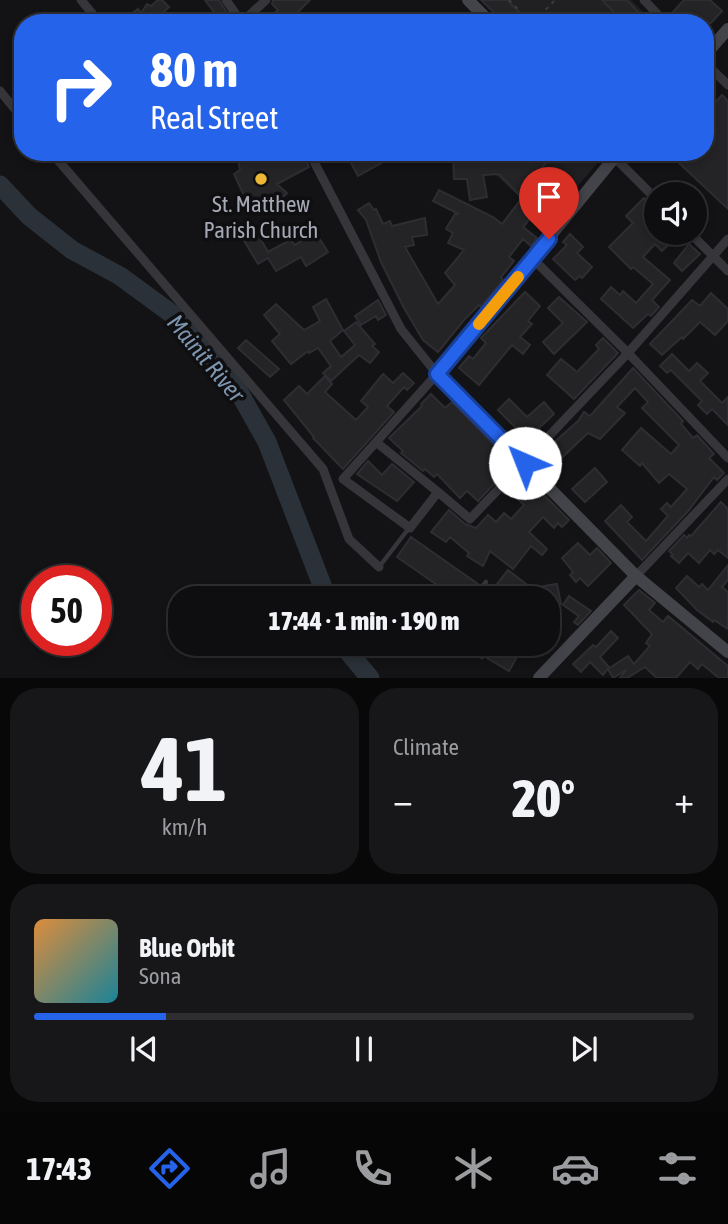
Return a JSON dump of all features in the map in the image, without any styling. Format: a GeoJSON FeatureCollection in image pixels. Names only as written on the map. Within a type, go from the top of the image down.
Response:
{"type":"FeatureCollection","features":[{"type":"Feature","properties":{"kind":"main road"},"geometry":{"type":"LineString","coordinates":[[468,0],[482,14]]}},
{"type":"Feature","properties":{"kind":"main road"},"geometry":{"type":"LineString","coordinates":[[714,45],[728,29]]}},
{"type":"Feature","properties":{"kind":"main road"},"geometry":{"type":"LineString","coordinates":[[609,161],[441,377],[636,576],[728,652]]}},
{"type":"Feature","properties":{"kind":"main road"},"geometry":{"type":"LineString","coordinates":[[539,678],[636,576]]}},
{"type":"Feature","properties":{"kind":"street"},"geometry":{"type":"LineString","coordinates":[[81,0],[93,14]]}},
{"type":"Feature","properties":{"kind":"street"},"geometry":{"type":"LineString","coordinates":[[251,14],[266,0]]}},
{"type":"Feature","properties":{"kind":"street"},"geometry":{"type":"LineString","coordinates":[[644,0],[657,14]]}},
{"type":"Feature","properties":{"kind":"street"},"geometry":{"type":"LineString","coordinates":[[714,72],[728,85]]}},
{"type":"Feature","properties":{"kind":"street"},"geometry":{"type":"LineString","coordinates":[[0,91],[14,108]]}},
{"type":"Feature","properties":{"kind":"street"},"geometry":{"type":"LineString","coordinates":[[59,161],[323,468],[349,539],[379,567]]}},
{"type":"Feature","properties":{"kind":"street"},"geometry":{"type":"LineString","coordinates":[[315,161],[401,329],[441,377],[343,479],[410,527],[438,492]]}},
{"type":"Feature","properties":{"kind":"street"},"geometry":{"type":"LineString","coordinates":[[621,161],[644,186]]}},
{"type":"Feature","properties":{"kind":"street"},"geometry":{"type":"LineString","coordinates":[[376,442],[470,519],[628,353],[728,239]]}},
{"type":"Feature","properties":{"kind":"street"},"geometry":{"type":"LineString","coordinates":[[702,245],[728,271]]}},
{"type":"Feature","properties":{"kind":"street"},"geometry":{"type":"LineString","coordinates":[[533,259],[728,458]]}},
{"type":"Feature","properties":{"kind":"street"},"geometry":{"type":"LineString","coordinates":[[636,576],[728,479]]}},
{"type":"Feature","properties":{"kind":"lane"},"geometry":{"type":"LineString","coordinates":[[379,567],[410,527]]}},
{"type":"Feature","properties":{"kind":"lane"},"geometry":{"type":"LineString","coordinates":[[483,586],[486,582]]}},
{"type":"Feature","properties":{"kind":"path"},"geometry":{"type":"LineString","coordinates":[[509,0],[524,14]]}},
{"type":"Feature","properties":{"kind":"path"},"geometry":{"type":"LineString","coordinates":[[542,14],[555,0]]}},
{"type":"Feature","properties":{"kind":"shaded area"},"geometry":{"type":"Polygon","coordinates":[[[481,0],[631,0],[645,14],[495,14],[481,0]]]}},
{"type":"Feature","properties":{"kind":"shaded area"},"geometry":{"type":"Polygon","coordinates":[[[490,161],[599,161],[547,222],[486,166],[490,161]]]}},
{"type":"Feature","properties":{"kind":"building"},"geometry":{"type":"Polygon","coordinates":[[[162,0],[169,7],[162,14],[131,14],[138,9],[141,13],[147,4],[151,6],[162,0]]]}},
{"type":"Feature","properties":{"kind":"building"},"geometry":{"type":"Polygon","coordinates":[[[205,0],[219,0],[228,14],[215,14],[205,0]]]}},
{"type":"Feature","properties":{"kind":"building"},"geometry":{"type":"Polygon","coordinates":[[[273,0],[310,0],[296,14],[273,14],[278,10],[272,4],[273,0]]]}},
{"type":"Feature","properties":{"kind":"building"},"geometry":{"type":"Polygon","coordinates":[[[481,0],[507,0],[521,14],[496,14],[481,0]]]}},
{"type":"Feature","properties":{"kind":"building"},"geometry":{"type":"Polygon","coordinates":[[[602,0],[627,0],[640,14],[615,14],[602,0]]]}},
{"type":"Feature","properties":{"kind":"building"},"geometry":{"type":"Polygon","coordinates":[[[684,0],[710,0],[722,11],[714,20],[714,14],[672,13],[684,0]]]}},
{"type":"Feature","properties":{"kind":"building"},"geometry":{"type":"Polygon","coordinates":[[[722,95],[728,101],[728,209],[707,189],[707,182],[699,182],[679,163],[714,161],[714,104],[722,95]]]}},
{"type":"Feature","properties":{"kind":"building","name":"St. Matthew Parish Church"},"geometry":{"type":"Polygon","coordinates":[[[238,161],[306,161],[309,167],[277,184],[287,193],[268,212],[250,195],[245,198],[234,174],[240,170],[238,161]]]}},
{"type":"Feature","properties":{"kind":"building"},"geometry":{"type":"Polygon","coordinates":[[[350,161],[382,161],[383,162],[358,176],[350,161]]]}},
{"type":"Feature","properties":{"kind":"building"},"geometry":{"type":"Polygon","coordinates":[[[453,161],[547,161],[532,179],[557,202],[544,217],[536,211],[523,227],[537,238],[531,246],[523,239],[509,257],[514,261],[501,277],[503,280],[481,307],[479,305],[464,320],[438,352],[423,340],[404,308],[381,262],[366,220],[358,210],[369,203],[376,209],[383,224],[390,221],[392,226],[425,218],[427,235],[412,237],[414,245],[405,247],[438,304],[455,285],[445,273],[464,250],[448,243],[453,233],[446,229],[455,214],[459,214],[433,201],[439,190],[502,224],[522,198],[499,174],[483,175],[487,197],[470,200],[467,179],[454,179],[453,161]]]}},
{"type":"Feature","properties":{"kind":"building"},"geometry":{"type":"Polygon","coordinates":[[[644,198],[644,245],[654,245],[643,257],[670,280],[652,300],[659,307],[633,328],[601,299],[611,287],[620,295],[623,291],[636,303],[653,284],[633,267],[631,269],[609,247],[633,223],[626,216],[644,198]]]}},
{"type":"Feature","properties":{"kind":"building"},"geometry":{"type":"Polygon","coordinates":[[[253,226],[268,252],[290,240],[295,245],[315,232],[328,252],[306,266],[301,257],[276,271],[268,258],[258,264],[240,234],[253,226]]]}},
{"type":"Feature","properties":{"kind":"building"},"geometry":{"type":"Polygon","coordinates":[[[570,234],[583,247],[577,253],[592,267],[582,278],[580,276],[575,280],[553,259],[567,245],[563,242],[570,234]]]}},
{"type":"Feature","properties":{"kind":"building"},"geometry":{"type":"Polygon","coordinates":[[[656,245],[668,245],[662,251],[656,245]]]}},
{"type":"Feature","properties":{"kind":"building"},"geometry":{"type":"Polygon","coordinates":[[[688,245],[700,254],[682,271],[674,263],[688,245]]]}},
{"type":"Feature","properties":{"kind":"building"},"geometry":{"type":"Polygon","coordinates":[[[525,292],[540,306],[528,321],[532,324],[520,337],[530,345],[523,354],[512,345],[479,385],[459,368],[469,356],[473,359],[486,343],[481,338],[525,292]]]}},
{"type":"Feature","properties":{"kind":"building"},"geometry":{"type":"Polygon","coordinates":[[[711,293],[728,309],[728,321],[715,335],[700,322],[662,355],[650,344],[692,300],[700,306],[711,293]]]}},
{"type":"Feature","properties":{"kind":"building"},"geometry":{"type":"Polygon","coordinates":[[[559,297],[587,322],[554,354],[543,342],[563,323],[548,308],[559,297]]]}},
{"type":"Feature","properties":{"kind":"building"},"geometry":{"type":"Polygon","coordinates":[[[326,299],[343,330],[330,341],[341,357],[355,345],[344,331],[356,322],[379,352],[370,363],[359,355],[331,381],[323,373],[331,366],[318,348],[309,353],[308,351],[291,364],[272,341],[280,334],[264,315],[276,304],[304,330],[320,321],[313,307],[326,299]]]}},
{"type":"Feature","properties":{"kind":"building"},"geometry":{"type":"Polygon","coordinates":[[[378,300],[386,315],[378,320],[376,316],[361,325],[355,316],[378,300]]]}},
{"type":"Feature","properties":{"kind":"building"},"geometry":{"type":"Polygon","coordinates":[[[603,338],[618,353],[574,399],[547,375],[561,359],[577,372],[599,349],[596,345],[603,338]]]}},
{"type":"Feature","properties":{"kind":"building"},"geometry":{"type":"Polygon","coordinates":[[[246,340],[279,369],[270,377],[238,348],[246,340]]]}},
{"type":"Feature","properties":{"kind":"building"},"geometry":{"type":"Polygon","coordinates":[[[672,354],[689,371],[697,363],[708,373],[700,381],[722,403],[728,397],[728,425],[712,409],[707,414],[698,405],[702,401],[671,370],[667,373],[660,366],[672,354]]]}},
{"type":"Feature","properties":{"kind":"building"},"geometry":{"type":"Polygon","coordinates":[[[633,368],[683,421],[681,424],[693,438],[697,435],[714,454],[709,458],[724,473],[717,480],[714,477],[689,510],[642,560],[605,521],[621,505],[632,517],[627,522],[646,541],[668,516],[661,509],[667,503],[671,507],[687,489],[669,474],[659,483],[642,463],[640,466],[622,450],[641,428],[671,454],[679,445],[642,408],[648,402],[635,388],[617,407],[625,413],[600,439],[588,433],[552,467],[541,454],[578,421],[584,412],[590,416],[633,368]]]}},
{"type":"Feature","properties":{"kind":"building"},"geometry":{"type":"Polygon","coordinates":[[[403,373],[414,383],[407,390],[404,387],[387,406],[394,412],[343,469],[313,438],[284,400],[299,386],[307,394],[325,376],[332,384],[325,392],[356,420],[368,407],[361,401],[383,374],[393,383],[403,373]]]}},
{"type":"Feature","properties":{"kind":"building"},"geometry":{"type":"Polygon","coordinates":[[[431,394],[445,408],[452,402],[513,464],[478,501],[467,491],[460,498],[437,474],[434,477],[425,469],[423,471],[401,453],[403,451],[389,438],[431,394]]]}},
{"type":"Feature","properties":{"kind":"building"},"geometry":{"type":"Polygon","coordinates":[[[509,399],[527,417],[544,402],[554,414],[538,429],[542,433],[532,444],[498,410],[509,399]]]}},
{"type":"Feature","properties":{"kind":"building"},"geometry":{"type":"Polygon","coordinates":[[[368,461],[382,475],[392,464],[414,482],[397,501],[357,474],[368,461]]]}},
{"type":"Feature","properties":{"kind":"building"},"geometry":{"type":"Polygon","coordinates":[[[595,468],[607,482],[585,502],[572,489],[595,468]]]}},
{"type":"Feature","properties":{"kind":"building"},"geometry":{"type":"Polygon","coordinates":[[[526,477],[569,520],[562,527],[558,523],[554,528],[543,517],[529,532],[547,549],[542,555],[531,546],[513,569],[490,551],[483,566],[467,556],[469,553],[450,537],[446,542],[431,532],[449,510],[465,524],[476,528],[488,515],[496,522],[504,513],[511,519],[524,505],[511,492],[526,477]]]}},
{"type":"Feature","properties":{"kind":"building"},"geometry":{"type":"Polygon","coordinates":[[[721,502],[728,509],[728,558],[718,550],[714,554],[710,550],[699,563],[688,553],[679,563],[669,551],[684,535],[687,538],[691,536],[721,502]]]}},
{"type":"Feature","properties":{"kind":"building"},"geometry":{"type":"Polygon","coordinates":[[[411,537],[478,584],[439,586],[397,557],[411,537]]]}},
{"type":"Feature","properties":{"kind":"building"},"geometry":{"type":"Polygon","coordinates":[[[578,543],[590,555],[597,548],[611,563],[588,586],[580,578],[576,582],[570,575],[573,572],[562,558],[578,543]]]}},
{"type":"Feature","properties":{"kind":"building"},"geometry":{"type":"Polygon","coordinates":[[[728,565],[728,580],[722,587],[728,592],[728,629],[697,610],[676,588],[687,576],[699,587],[702,584],[708,590],[728,565]]]}},
{"type":"Feature","properties":{"kind":"building"},"geometry":{"type":"Polygon","coordinates":[[[508,570],[526,584],[525,586],[495,586],[508,570]]]}},
{"type":"Feature","properties":{"kind":"building"},"geometry":{"type":"Polygon","coordinates":[[[639,590],[655,603],[649,610],[663,622],[668,616],[728,666],[728,678],[719,678],[702,664],[698,669],[690,662],[676,678],[657,678],[645,667],[627,678],[620,678],[626,670],[613,678],[608,669],[628,656],[634,664],[650,646],[646,643],[652,634],[624,605],[639,590]]]}},
{"type":"Feature","properties":{"kind":"building"},"geometry":{"type":"Polygon","coordinates":[[[569,596],[591,611],[578,625],[574,622],[579,616],[563,605],[569,596]]]}},
{"type":"Feature","properties":{"kind":"building"},"geometry":{"type":"Polygon","coordinates":[[[611,631],[618,638],[600,657],[609,667],[603,675],[590,662],[581,672],[573,664],[593,645],[596,647],[611,631]]]}},
{"type":"Feature","properties":{"kind":"building"},"geometry":{"type":"Polygon","coordinates":[[[488,656],[517,656],[509,671],[487,658],[488,656]]]}},
{"type":"Feature","properties":{"kind":"waterway","name":"Mainit River"},"geometry":{"type":"LineString","coordinates":[[0,185],[29,216],[72,250],[120,276],[172,314],[235,385],[267,442],[322,586]]}},
{"type":"Feature","properties":{"kind":"waterway","name":"Mainit River"},"geometry":{"type":"LineString","coordinates":[[352,656],[370,678]]}},
{"type":"Feature","properties":{"kind":"slow traffic"},"geometry":{"type":"LineString","coordinates":[[479,324],[518,277]]}},
{"type":"Feature","properties":{"kind":"place","name":"St. Matthew Parish Church"},"geometry":{"type":"Point","coordinates":[261,179]}},
{"type":"Feature","properties":{"kind":"route"},"geometry":{"type":"LineString","coordinates":[[525,463],[437,374],[549,239]]}}]}
